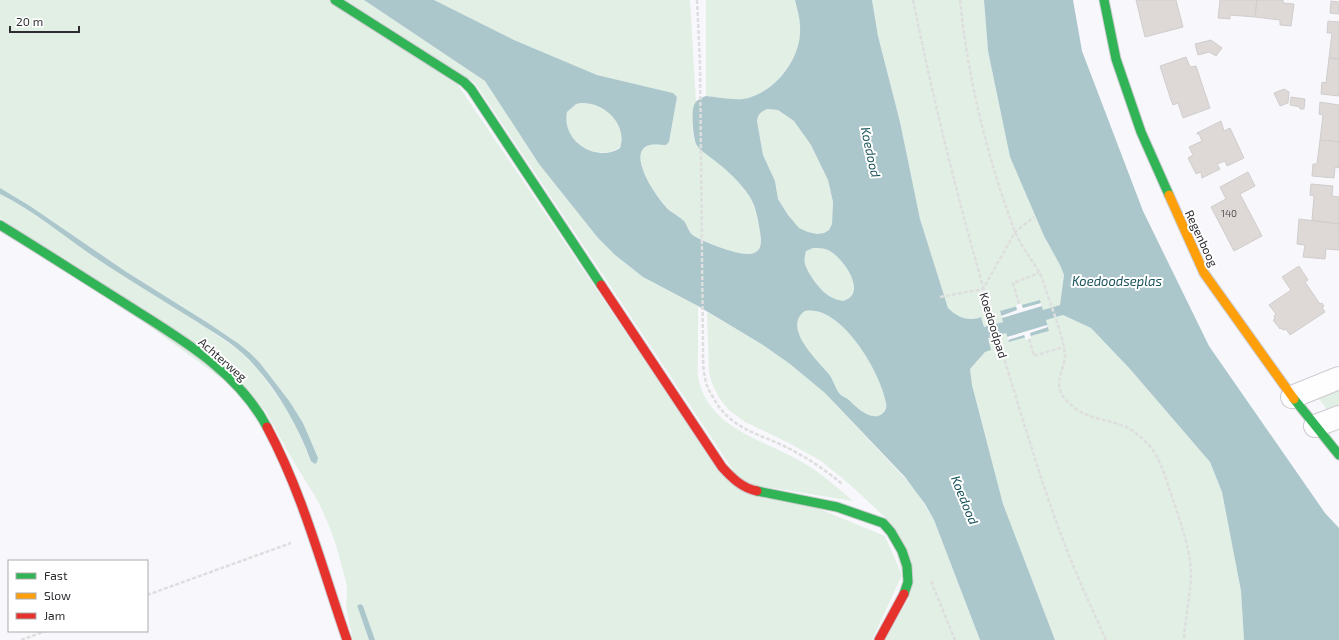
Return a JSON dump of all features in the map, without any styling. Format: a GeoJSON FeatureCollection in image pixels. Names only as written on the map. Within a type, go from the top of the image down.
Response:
{"type":"FeatureCollection","features":[{"type":"Feature","properties":{"kind":"street"},"geometry":{"type":"LineString","coordinates":[[335,0],[464,82],[471,90],[718,460],[736,482],[750,490],[837,507],[883,523],[891,532],[902,551],[907,566],[908,582],[899,605],[879,640]]}},
{"type":"Feature","properties":{"kind":"street","name":"Regenboog"},"geometry":{"type":"LineString","coordinates":[[1104,0],[1116,59],[1140,132],[1204,273],[1292,398],[1339,455]]}},
{"type":"Feature","properties":{"kind":"street","name":"Achterweg"},"geometry":{"type":"LineString","coordinates":[[0,225],[192,346],[225,372],[247,396],[262,416],[286,463],[347,640]]}},
{"type":"Feature","properties":{"kind":"street"},"geometry":{"type":"LineString","coordinates":[[1292,398],[1339,378]]}},
{"type":"Feature","properties":{"kind":"street"},"geometry":{"type":"LineString","coordinates":[[1316,426],[1339,417]]}},
{"type":"Feature","properties":{"kind":"path"},"geometry":{"type":"LineString","coordinates":[[697,0],[702,165],[703,340],[706,383],[718,407],[728,418],[740,426],[804,457],[843,486]]}},
{"type":"Feature","properties":{"kind":"path","name":"Koedoodpad"},"geometry":{"type":"LineString","coordinates":[[913,0],[928,72],[955,184],[990,314],[1029,441],[1060,533],[1106,640]]}},
{"type":"Feature","properties":{"kind":"path"},"geometry":{"type":"LineString","coordinates":[[960,0],[964,39],[981,121],[997,182],[1019,241],[1039,273],[1064,347],[1064,364],[1059,382],[1060,390],[1064,398],[1072,406],[1087,416],[1098,420],[1114,422],[1134,431],[1148,444],[1159,460],[1176,509],[1190,563],[1191,588],[1184,640]]}},
{"type":"Feature","properties":{"kind":"path"},"geometry":{"type":"LineString","coordinates":[[940,297],[983,288],[1016,232],[1034,217]]}},
{"type":"Feature","properties":{"kind":"path"},"geometry":{"type":"LineString","coordinates":[[1019,304],[1013,283],[1039,273]]}},
{"type":"Feature","properties":{"kind":"path"},"geometry":{"type":"LineString","coordinates":[[1029,339],[1034,356],[1064,347]]}},
{"type":"Feature","properties":{"kind":"path"},"geometry":{"type":"LineString","coordinates":[[148,595],[312,536]]}},
{"type":"Feature","properties":{"kind":"path"},"geometry":{"type":"LineString","coordinates":[[21,640],[43,632]]}},
{"type":"Feature","properties":{"kind":"shaded area"},"geometry":{"type":"Polygon","coordinates":[[[0,0],[328,0],[458,85],[714,463],[885,536],[902,575],[872,640],[375,640],[363,607],[358,608],[369,640],[353,640],[346,607],[346,582],[336,545],[327,521],[318,501],[292,459],[265,410],[0,218],[0,194],[18,203],[241,352],[259,371],[291,415],[311,461],[303,423],[290,402],[260,363],[208,323],[125,271],[30,206],[0,188],[0,0]]]}},
{"type":"Feature","properties":{"kind":"shaded area"},"geometry":{"type":"Polygon","coordinates":[[[345,0],[364,0],[485,81],[539,164],[598,238],[615,255],[643,277],[698,306],[698,377],[704,395],[713,409],[725,421],[739,430],[809,466],[829,480],[853,501],[760,486],[735,473],[475,83],[345,0]]]}},
{"type":"Feature","properties":{"kind":"shaded area"},"geometry":{"type":"Polygon","coordinates":[[[434,0],[690,0],[696,102],[693,111],[692,124],[695,142],[699,148],[735,178],[751,199],[756,212],[761,239],[759,249],[755,253],[742,253],[706,242],[694,236],[690,233],[684,221],[659,198],[647,180],[641,161],[641,153],[647,146],[666,145],[669,142],[677,97],[673,93],[597,75],[514,40],[434,0]]]}},
{"type":"Feature","properties":{"kind":"shaded area"},"geometry":{"type":"Polygon","coordinates":[[[706,0],[795,0],[800,27],[796,51],[791,63],[784,73],[765,90],[754,96],[743,99],[706,96],[706,0]]]}},
{"type":"Feature","properties":{"kind":"shaded area"},"geometry":{"type":"Polygon","coordinates":[[[872,0],[984,0],[988,51],[1010,157],[1044,236],[1064,275],[1060,305],[1043,310],[1040,300],[1000,312],[1003,322],[984,327],[981,317],[972,319],[963,318],[948,308],[920,219],[900,122],[878,36],[872,0]]]}},
{"type":"Feature","properties":{"kind":"shaded area"},"geometry":{"type":"Polygon","coordinates":[[[581,103],[598,106],[606,110],[612,116],[621,130],[622,138],[620,147],[614,151],[606,153],[591,151],[578,143],[569,131],[566,119],[567,112],[576,104],[581,103]]]}},
{"type":"Feature","properties":{"kind":"shaded area"},"geometry":{"type":"Polygon","coordinates":[[[767,109],[778,110],[794,121],[811,145],[828,180],[833,202],[832,224],[829,230],[824,233],[817,234],[799,228],[788,215],[778,199],[775,181],[763,155],[757,121],[760,114],[767,109]]]}},
{"type":"Feature","properties":{"kind":"shaded area"},"geometry":{"type":"Polygon","coordinates":[[[812,248],[822,248],[828,250],[834,254],[846,267],[854,284],[854,291],[850,297],[843,301],[827,295],[815,282],[809,273],[805,262],[806,251],[812,248]]]}},
{"type":"Feature","properties":{"kind":"shaded area"},"geometry":{"type":"Polygon","coordinates":[[[805,311],[819,312],[832,318],[845,329],[857,343],[868,359],[883,390],[886,406],[882,414],[873,416],[864,413],[839,393],[829,374],[803,343],[799,334],[797,325],[799,318],[805,311]]]}},
{"type":"Feature","properties":{"kind":"shaded area"},"geometry":{"type":"Polygon","coordinates":[[[707,312],[763,345],[790,364],[825,393],[915,489],[934,520],[980,640],[885,640],[909,598],[887,519],[848,483],[821,461],[789,443],[745,422],[729,410],[719,398],[709,373],[707,312]]]}},
{"type":"Feature","properties":{"kind":"shaded area"},"geometry":{"type":"Polygon","coordinates":[[[1063,315],[1091,328],[1130,369],[1210,462],[1222,492],[1241,591],[1244,640],[1055,640],[1003,504],[972,385],[970,369],[985,352],[988,338],[1006,333],[1009,342],[1049,331],[1046,320],[1063,315]]]}},
{"type":"Feature","properties":{"kind":"shaded area"},"geometry":{"type":"Polygon","coordinates":[[[1339,386],[1339,406],[1328,411],[1316,395],[1339,386]]]}},
{"type":"Feature","properties":{"kind":"water"},"geometry":{"type":"Polygon","coordinates":[[[364,0],[434,0],[514,40],[597,75],[673,93],[677,97],[669,142],[666,145],[647,146],[641,153],[643,170],[647,180],[664,205],[684,221],[690,233],[694,236],[706,242],[733,251],[749,254],[754,253],[759,249],[761,241],[758,218],[754,205],[750,197],[738,182],[696,144],[693,124],[694,105],[697,100],[706,96],[743,99],[754,96],[765,90],[784,73],[791,63],[799,39],[800,20],[795,0],[872,0],[878,36],[900,122],[920,219],[948,308],[963,318],[972,319],[981,317],[984,327],[1003,322],[1000,311],[1040,300],[1043,310],[1060,305],[1064,275],[1044,236],[1010,157],[988,51],[984,0],[1073,0],[1082,51],[1143,211],[1209,346],[1325,513],[1339,528],[1339,640],[1244,640],[1241,591],[1222,492],[1210,462],[1130,369],[1091,328],[1063,315],[1046,320],[1049,331],[1009,342],[1006,333],[988,338],[991,350],[985,352],[970,369],[972,385],[1003,504],[1055,640],[980,640],[934,520],[925,504],[905,477],[825,393],[790,364],[763,345],[698,306],[643,277],[615,255],[598,238],[539,164],[485,81],[364,0]],[[576,104],[567,112],[566,119],[569,131],[578,143],[591,151],[598,153],[606,153],[620,148],[622,139],[621,131],[612,116],[606,110],[590,104],[576,104]],[[767,109],[761,112],[757,121],[763,155],[775,181],[778,199],[788,215],[799,228],[817,234],[824,233],[829,230],[832,224],[833,202],[828,180],[811,145],[794,121],[778,110],[767,109]],[[813,248],[806,251],[805,264],[815,282],[823,291],[832,298],[843,301],[850,297],[854,291],[854,284],[846,267],[840,260],[828,250],[813,248]],[[805,311],[799,318],[797,325],[803,343],[829,374],[840,394],[864,413],[873,416],[882,414],[886,409],[883,390],[868,359],[845,329],[832,318],[819,312],[805,311]]]}},
{"type":"Feature","properties":{"kind":"water"},"geometry":{"type":"Polygon","coordinates":[[[0,188],[30,206],[125,271],[208,323],[250,353],[260,363],[290,402],[303,423],[318,458],[317,462],[315,464],[311,461],[299,432],[273,389],[241,352],[217,334],[131,281],[97,259],[43,220],[0,194],[0,188]]]}},
{"type":"Feature","properties":{"kind":"water"},"geometry":{"type":"Polygon","coordinates":[[[360,604],[363,606],[375,640],[369,640],[357,606],[360,604]]]}},
{"type":"Feature","properties":{"kind":"pier"},"geometry":{"type":"Polygon","coordinates":[[[1021,303],[1023,308],[1041,303],[1042,306],[1002,318],[1001,316],[1017,310],[1016,305],[1021,303]]]}},
{"type":"Feature","properties":{"kind":"pier"},"geometry":{"type":"Polygon","coordinates":[[[1047,325],[1048,327],[1030,333],[1031,338],[1026,340],[1024,335],[1008,340],[1007,337],[1047,325]]]}},
{"type":"Feature","properties":{"kind":"building"},"geometry":{"type":"Polygon","coordinates":[[[1136,0],[1176,0],[1183,27],[1145,37],[1136,0]]]}},
{"type":"Feature","properties":{"kind":"building"},"geometry":{"type":"Polygon","coordinates":[[[1220,0],[1257,0],[1255,17],[1230,15],[1230,19],[1218,18],[1220,0]]]}},
{"type":"Feature","properties":{"kind":"building"},"geometry":{"type":"Polygon","coordinates":[[[1257,0],[1283,0],[1283,3],[1294,4],[1291,26],[1280,25],[1280,20],[1255,17],[1257,0]]]}},
{"type":"Feature","properties":{"kind":"building"},"geometry":{"type":"Polygon","coordinates":[[[1331,1],[1339,2],[1339,14],[1330,13],[1331,1]]]}},
{"type":"Feature","properties":{"kind":"building"},"geometry":{"type":"Polygon","coordinates":[[[1328,21],[1339,22],[1339,59],[1329,58],[1332,33],[1327,33],[1328,21]]]}},
{"type":"Feature","properties":{"kind":"building"},"geometry":{"type":"Polygon","coordinates":[[[1211,40],[1222,48],[1216,56],[1209,52],[1198,55],[1195,44],[1211,40]]]}},
{"type":"Feature","properties":{"kind":"building"},"geometry":{"type":"Polygon","coordinates":[[[1186,57],[1190,67],[1196,66],[1210,108],[1183,118],[1178,103],[1173,105],[1160,66],[1186,57]]]}},
{"type":"Feature","properties":{"kind":"building"},"geometry":{"type":"Polygon","coordinates":[[[1329,58],[1339,59],[1339,96],[1321,94],[1322,82],[1326,83],[1329,58]]]}},
{"type":"Feature","properties":{"kind":"building"},"geometry":{"type":"Polygon","coordinates":[[[1284,89],[1289,92],[1288,103],[1280,106],[1274,93],[1284,89]]]}},
{"type":"Feature","properties":{"kind":"building"},"geometry":{"type":"Polygon","coordinates":[[[1291,97],[1305,99],[1304,109],[1290,105],[1291,97]]]}},
{"type":"Feature","properties":{"kind":"building"},"geometry":{"type":"Polygon","coordinates":[[[1320,102],[1339,105],[1339,142],[1320,140],[1323,115],[1319,114],[1320,102]]]}},
{"type":"Feature","properties":{"kind":"building"},"geometry":{"type":"Polygon","coordinates":[[[1221,121],[1224,131],[1230,128],[1244,158],[1227,166],[1225,161],[1217,164],[1220,169],[1202,178],[1201,172],[1196,174],[1188,158],[1193,155],[1189,147],[1202,141],[1197,133],[1221,121]]]}},
{"type":"Feature","properties":{"kind":"building"},"geometry":{"type":"Polygon","coordinates":[[[1320,140],[1339,142],[1339,168],[1335,167],[1334,178],[1312,176],[1313,164],[1317,164],[1320,140]]]}},
{"type":"Feature","properties":{"kind":"building"},"geometry":{"type":"Polygon","coordinates":[[[1248,172],[1255,186],[1240,194],[1262,236],[1234,251],[1211,207],[1226,199],[1220,187],[1248,172]]]}},
{"type":"Feature","properties":{"kind":"building"},"geometry":{"type":"Polygon","coordinates":[[[1311,184],[1333,186],[1332,196],[1339,197],[1339,224],[1312,220],[1314,196],[1310,195],[1311,184]]]}},
{"type":"Feature","properties":{"kind":"building"},"geometry":{"type":"Polygon","coordinates":[[[1299,219],[1339,224],[1339,250],[1326,249],[1325,259],[1303,257],[1305,245],[1297,244],[1299,219]]]}},
{"type":"Feature","properties":{"kind":"building"},"geometry":{"type":"Polygon","coordinates":[[[1299,266],[1308,280],[1305,282],[1320,304],[1322,303],[1324,306],[1322,307],[1325,312],[1290,335],[1286,329],[1280,329],[1273,320],[1275,319],[1274,316],[1276,314],[1269,305],[1291,290],[1282,277],[1299,266]]]}},
{"type":"Feature","properties":{"kind":"traffic: fast"},"geometry":{"type":"LineString","coordinates":[[335,0],[464,82],[471,89],[601,285]]}},
{"type":"Feature","properties":{"kind":"traffic: fast"},"geometry":{"type":"LineString","coordinates":[[1104,0],[1116,59],[1141,132],[1169,195]]}},
{"type":"Feature","properties":{"kind":"traffic: fast"},"geometry":{"type":"LineString","coordinates":[[0,225],[162,327],[203,355],[239,387],[254,406],[267,427]]}},
{"type":"Feature","properties":{"kind":"traffic: fast"},"geometry":{"type":"LineString","coordinates":[[1294,399],[1339,455]]}},
{"type":"Feature","properties":{"kind":"traffic: fast"},"geometry":{"type":"LineString","coordinates":[[757,491],[837,507],[883,523],[891,532],[902,551],[907,566],[908,582],[904,594]]}},
{"type":"Feature","properties":{"kind":"traffic: slow"},"geometry":{"type":"LineString","coordinates":[[1169,195],[1204,273],[1294,399]]}},
{"type":"Feature","properties":{"kind":"traffic: jam"},"geometry":{"type":"LineString","coordinates":[[601,285],[722,467],[742,485],[757,491]]}},
{"type":"Feature","properties":{"kind":"traffic: jam"},"geometry":{"type":"LineString","coordinates":[[267,427],[280,452],[302,505],[347,640]]}},
{"type":"Feature","properties":{"kind":"traffic: jam"},"geometry":{"type":"LineString","coordinates":[[879,640],[904,594]]}},
{"type":"Feature","properties":{"kind":"water label","name":"Koedood"},"geometry":{"type":"Point","coordinates":[871,152]}},
{"type":"Feature","properties":{"kind":"water label","name":"Koedoodseplas"},"geometry":{"type":"Point","coordinates":[1117,281]}},
{"type":"Feature","properties":{"kind":"water label","name":"Koedood"},"geometry":{"type":"Point","coordinates":[965,500]}}]}
